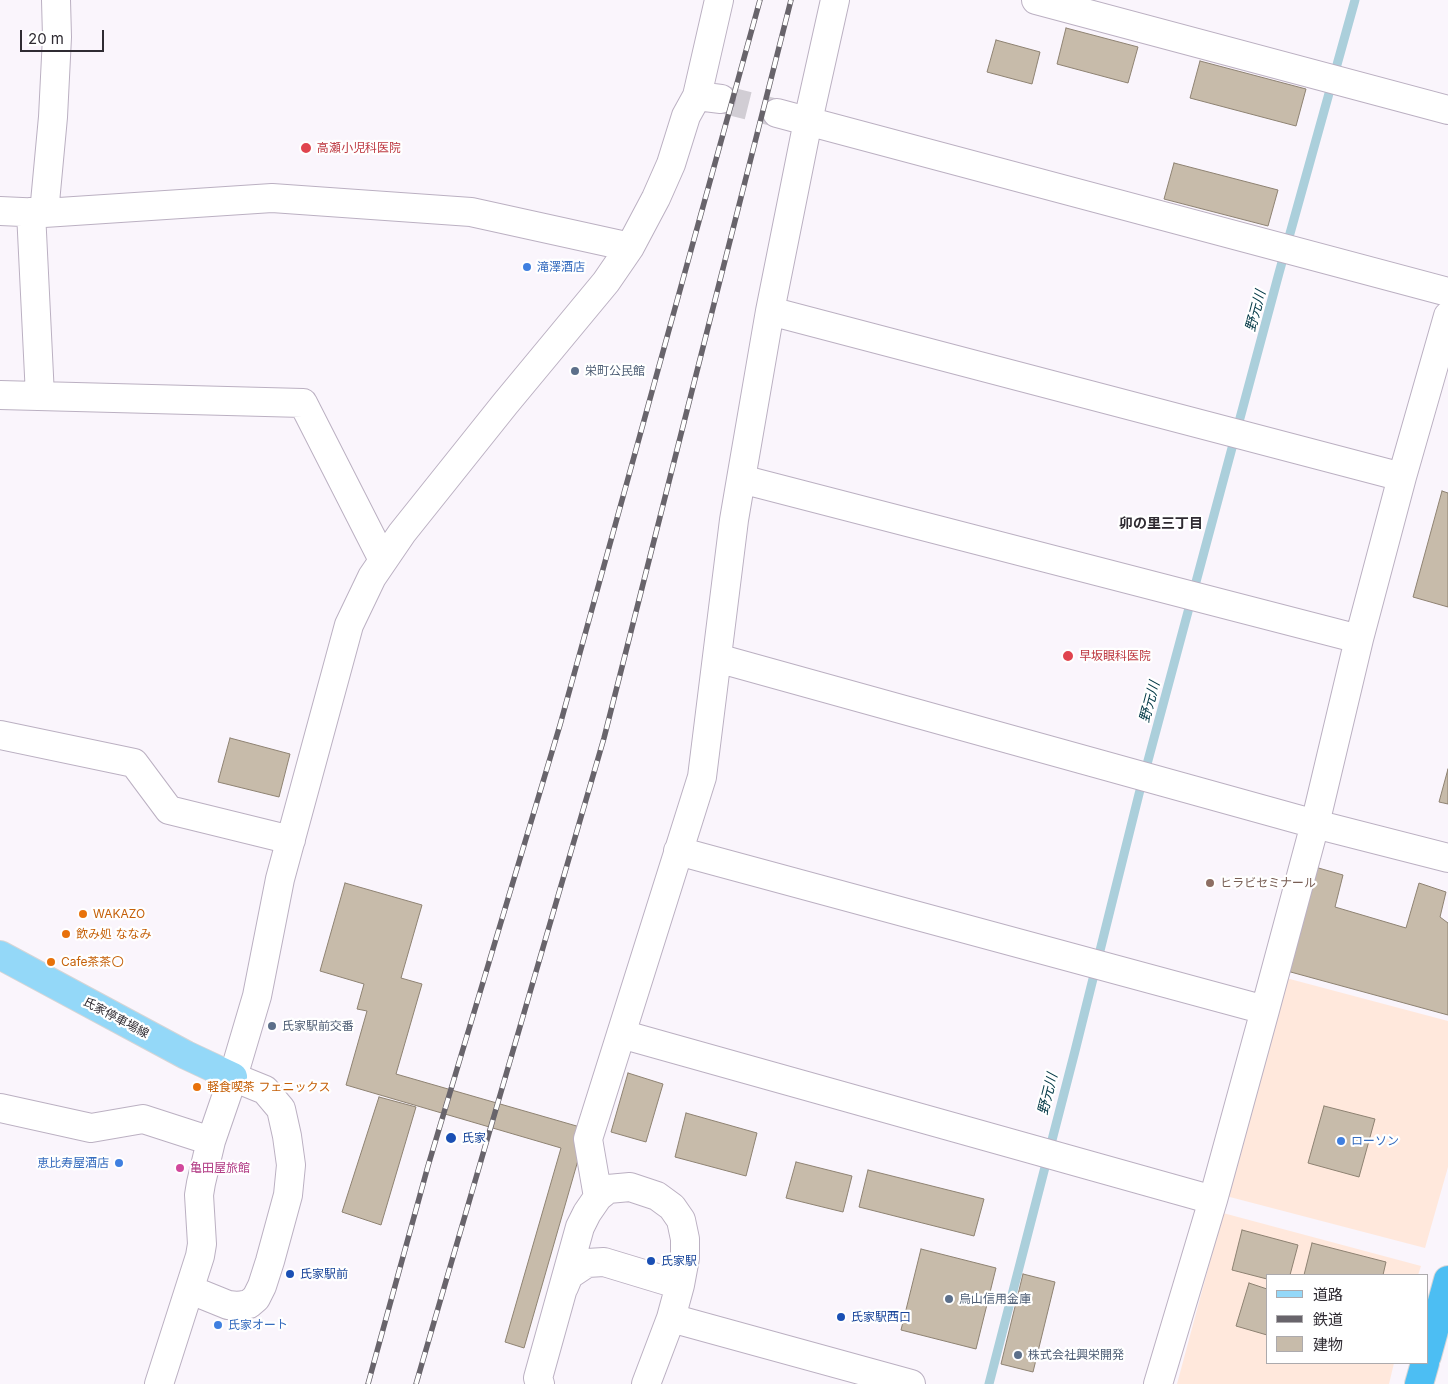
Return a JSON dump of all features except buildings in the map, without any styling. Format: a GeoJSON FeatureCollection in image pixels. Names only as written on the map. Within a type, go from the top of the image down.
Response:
{"type":"FeatureCollection","features":[{"type":"Feature","properties":{"kind":"highway"},"geometry":{"type":"LineString","coordinates":[[1428,1352],[1448,1280]]}},
{"type":"Feature","properties":{"kind":"highway"},"geometry":{"type":"LineString","coordinates":[[1419,1384],[1425,1364]]}},
{"type":"Feature","properties":{"kind":"main road","name":"氏家停車場線"},"geometry":{"type":"LineString","coordinates":[[0,956],[186,1055],[233,1077]]}},
{"type":"Feature","properties":{"kind":"street"},"geometry":{"type":"LineString","coordinates":[[40,396],[38,213],[54,107],[57,37],[56,0]]}},
{"type":"Feature","properties":{"kind":"street"},"geometry":{"type":"LineString","coordinates":[[159,1384],[191,1290],[202,1244],[199,1195],[211,1141],[233,1077],[257,996],[280,879],[349,625],[372,577],[402,533],[606,282],[630,247],[656,198],[671,164],[686,116],[709,97],[719,0]]}},
{"type":"Feature","properties":{"kind":"street"},"geometry":{"type":"LineString","coordinates":[[598,1197],[588,1139],[702,777],[734,520],[741,479],[770,311],[808,121],[835,0]]}},
{"type":"Feature","properties":{"kind":"street"},"geometry":{"type":"LineString","coordinates":[[1036,0],[1448,110]]}},
{"type":"Feature","properties":{"kind":"street"},"geometry":{"type":"LineString","coordinates":[[777,113],[1448,292]]}},
{"type":"Feature","properties":{"kind":"street"},"geometry":{"type":"LineString","coordinates":[[0,211],[38,213],[272,198],[471,212],[630,247]]}},
{"type":"Feature","properties":{"kind":"street"},"geometry":{"type":"LineString","coordinates":[[770,311],[1402,477]]}},
{"type":"Feature","properties":{"kind":"street"},"geometry":{"type":"LineString","coordinates":[[1158,1384],[1213,1200],[1265,1010],[1315,824],[1359,639],[1402,477],[1448,316]]}},
{"type":"Feature","properties":{"kind":"street"},"geometry":{"type":"LineString","coordinates":[[0,395],[303,403],[383,560]]}},
{"type":"Feature","properties":{"kind":"street"},"geometry":{"type":"LineString","coordinates":[[741,479],[1359,639]]}},
{"type":"Feature","properties":{"kind":"street"},"geometry":{"type":"LineString","coordinates":[[717,658],[1315,824],[1448,858]]}},
{"type":"Feature","properties":{"kind":"street"},"geometry":{"type":"LineString","coordinates":[[0,735],[134,762],[170,810],[290,840]]}},
{"type":"Feature","properties":{"kind":"street"},"geometry":{"type":"LineString","coordinates":[[678,850],[1265,1010]]}},
{"type":"Feature","properties":{"kind":"street"},"geometry":{"type":"LineString","coordinates":[[621,1034],[1213,1200]]}},
{"type":"Feature","properties":{"kind":"street"},"geometry":{"type":"LineString","coordinates":[[191,1290],[228,1305],[249,1304],[256,1298],[265,1278],[288,1195],[291,1165],[281,1109],[265,1090],[233,1077]]}},
{"type":"Feature","properties":{"kind":"street"},"geometry":{"type":"LineString","coordinates":[[0,1108],[90,1128],[142,1119],[211,1141]]}},
{"type":"Feature","properties":{"kind":"street"},"geometry":{"type":"LineString","coordinates":[[540,1384],[538,1378],[580,1227],[598,1197],[608,1189],[630,1187],[658,1196],[672,1207],[681,1220],[685,1239],[685,1258],[680,1285],[671,1318],[646,1384]]}},
{"type":"Feature","properties":{"kind":"street"},"geometry":{"type":"LineString","coordinates":[[560,1299],[569,1275],[587,1263],[604,1262],[680,1285]]}},
{"type":"Feature","properties":{"kind":"street"},"geometry":{"type":"LineString","coordinates":[[671,1318],[911,1384]]}},
{"type":"Feature","properties":{"kind":"shaded area"},"geometry":{"type":"Polygon","coordinates":[[[1286,978],[1448,1021],[1448,1167],[1425,1248],[1226,1196],[1286,978]]]}},
{"type":"Feature","properties":{"kind":"shaded area"},"geometry":{"type":"Polygon","coordinates":[[[1223,1213],[1421,1266],[1418,1274],[1266,1274],[1266,1364],[1394,1364],[1389,1384],[1177,1384],[1223,1213]]]}},
{"type":"Feature","properties":{"kind":"waterway","name":"野元川"},"geometry":{"type":"LineString","coordinates":[[989,1384],[1139,794],[1279,273],[1355,0]]}},
{"type":"Feature","properties":{"kind":"tunnel"},"geometry":{"type":"LineString","coordinates":[[721,99],[777,113]]}},
{"type":"Feature","properties":{"kind":"railway"},"geometry":{"type":"LineString","coordinates":[[368,1384],[428,1166],[560,725],[760,0]]}},
{"type":"Feature","properties":{"kind":"railway"},"geometry":{"type":"LineString","coordinates":[[416,1384],[604,738],[791,0]]}},
{"type":"Feature","properties":{"kind":"place","name":"高瀬小児科医院"},"geometry":{"type":"Point","coordinates":[306,148]}},
{"type":"Feature","properties":{"kind":"place","name":"滝澤酒店"},"geometry":{"type":"Point","coordinates":[527,267]}},
{"type":"Feature","properties":{"kind":"place","name":"栄町公民館"},"geometry":{"type":"Point","coordinates":[575,371]}},
{"type":"Feature","properties":{"kind":"place","name":"早坂眼科医院"},"geometry":{"type":"Point","coordinates":[1068,656]}},
{"type":"Feature","properties":{"kind":"place","name":"ヒラビセミナール"},"geometry":{"type":"Point","coordinates":[1210,883]}},
{"type":"Feature","properties":{"kind":"place","name":"WAKAZO"},"geometry":{"type":"Point","coordinates":[83,914]}},
{"type":"Feature","properties":{"kind":"place","name":"飲み処 ななみ"},"geometry":{"type":"Point","coordinates":[66,934]}},
{"type":"Feature","properties":{"kind":"place","name":"Cafe茶茶〇"},"geometry":{"type":"Point","coordinates":[51,962]}},
{"type":"Feature","properties":{"kind":"place","name":"氏家駅前交番"},"geometry":{"type":"Point","coordinates":[272,1026]}},
{"type":"Feature","properties":{"kind":"place","name":"軽食喫茶 フェニックス"},"geometry":{"type":"Point","coordinates":[197,1087]}},
{"type":"Feature","properties":{"kind":"place","name":"氏家"},"geometry":{"type":"Point","coordinates":[451,1138]}},
{"type":"Feature","properties":{"kind":"place","name":"ローソン"},"geometry":{"type":"Point","coordinates":[1341,1141]}},
{"type":"Feature","properties":{"kind":"place","name":"恵比寿屋酒店"},"geometry":{"type":"Point","coordinates":[119,1163]}},
{"type":"Feature","properties":{"kind":"place","name":"亀田屋旅館"},"geometry":{"type":"Point","coordinates":[180,1168]}},
{"type":"Feature","properties":{"kind":"place","name":"氏家駅"},"geometry":{"type":"Point","coordinates":[651,1261]}},
{"type":"Feature","properties":{"kind":"place","name":"氏家駅前"},"geometry":{"type":"Point","coordinates":[290,1274]}},
{"type":"Feature","properties":{"kind":"place","name":"烏山信用金庫"},"geometry":{"type":"Point","coordinates":[949,1299]}},
{"type":"Feature","properties":{"kind":"place","name":"氏家駅西口"},"geometry":{"type":"Point","coordinates":[841,1317]}},
{"type":"Feature","properties":{"kind":"place","name":"氏家オート"},"geometry":{"type":"Point","coordinates":[218,1325]}},
{"type":"Feature","properties":{"kind":"place","name":"株式会社興栄開発"},"geometry":{"type":"Point","coordinates":[1018,1355]}},
{"type":"Feature","properties":{"kind":"district","name":"卯の里三丁目"},"geometry":{"type":"Point","coordinates":[1161,524]}}]}
